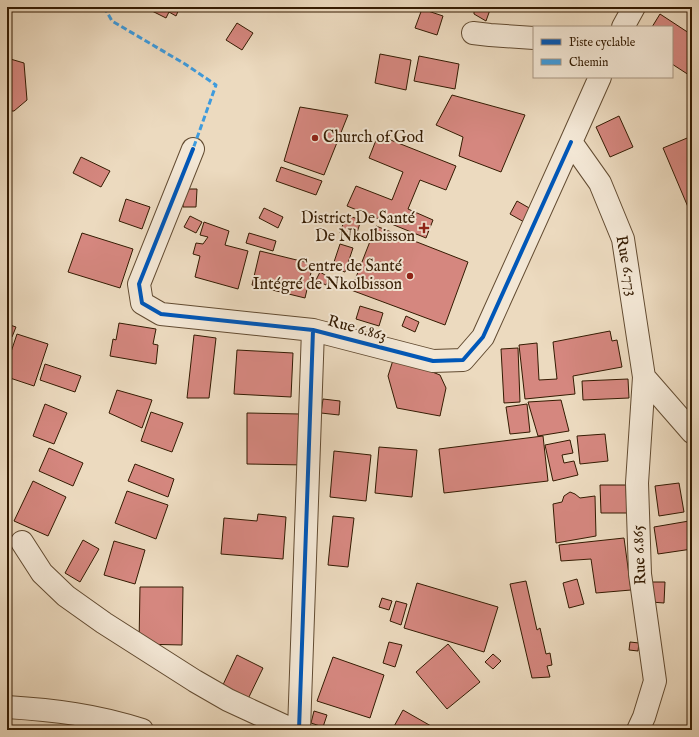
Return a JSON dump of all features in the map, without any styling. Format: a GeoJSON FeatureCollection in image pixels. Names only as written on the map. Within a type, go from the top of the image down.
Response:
{"type":"FeatureCollection","features":[{"type":"Feature","properties":{"kind":"street"},"geometry":{"type":"LineString","coordinates":[[624,26],[634,7]]}},
{"type":"Feature","properties":{"kind":"street"},"geometry":{"type":"LineString","coordinates":[[473,33],[490,36],[533,38]]}},
{"type":"Feature","properties":{"kind":"street"},"geometry":{"type":"LineString","coordinates":[[571,142],[600,78]]}},
{"type":"Feature","properties":{"kind":"street","name":"Rue 6.863"},"geometry":{"type":"LineString","coordinates":[[193,149],[139,284],[142,303],[161,314],[313,330],[433,362],[463,360],[483,337],[571,142]]}},
{"type":"Feature","properties":{"kind":"street","name":"Rue 6.773"},"geometry":{"type":"LineString","coordinates":[[571,142],[600,183],[623,239],[644,377]]}},
{"type":"Feature","properties":{"kind":"street"},"geometry":{"type":"LineString","coordinates":[[299,730],[313,330]]}},
{"type":"Feature","properties":{"kind":"street"},"geometry":{"type":"LineString","coordinates":[[644,377],[692,432]]}},
{"type":"Feature","properties":{"kind":"street","name":"Rue 6.865"},"geometry":{"type":"LineString","coordinates":[[638,730],[644,717],[655,681],[640,574],[637,483],[644,377]]}},
{"type":"Feature","properties":{"kind":"street"},"geometry":{"type":"LineString","coordinates":[[22,542],[42,573],[66,596],[195,681],[228,700],[293,730]]}},
{"type":"Feature","properties":{"kind":"street"},"geometry":{"type":"LineString","coordinates":[[7,707],[80,714],[121,723],[142,730]]}},
{"type":"Feature","properties":{"kind":"building"},"geometry":{"type":"Polygon","coordinates":[[[154,7],[180,7],[176,16],[169,12],[166,18],[152,11],[154,7]]]}},
{"type":"Feature","properties":{"kind":"building"},"geometry":{"type":"Polygon","coordinates":[[[444,7],[455,7],[454,10],[444,7]]]}},
{"type":"Feature","properties":{"kind":"building"},"geometry":{"type":"Polygon","coordinates":[[[474,7],[491,7],[486,21],[474,14],[474,7]]]}},
{"type":"Feature","properties":{"kind":"building"},"geometry":{"type":"Polygon","coordinates":[[[422,9],[443,16],[437,35],[415,28],[422,9]]]}},
{"type":"Feature","properties":{"kind":"building"},"geometry":{"type":"Polygon","coordinates":[[[660,14],[692,35],[692,77],[673,65],[673,26],[653,26],[660,14]]]}},
{"type":"Feature","properties":{"kind":"building"},"geometry":{"type":"Polygon","coordinates":[[[237,23],[253,33],[242,50],[226,40],[237,23]]]}},
{"type":"Feature","properties":{"kind":"building"},"geometry":{"type":"Polygon","coordinates":[[[380,54],[411,60],[406,90],[375,83],[380,54]]]}},
{"type":"Feature","properties":{"kind":"building"},"geometry":{"type":"Polygon","coordinates":[[[419,56],[459,64],[455,89],[414,81],[419,56]]]}},
{"type":"Feature","properties":{"kind":"building"},"geometry":{"type":"Polygon","coordinates":[[[7,58],[24,63],[27,100],[14,111],[8,111],[7,58]]]}},
{"type":"Feature","properties":{"kind":"building"},"geometry":{"type":"Polygon","coordinates":[[[452,95],[525,115],[501,172],[459,156],[463,137],[436,125],[452,95]]]}},
{"type":"Feature","properties":{"kind":"building","name":"Church of God"},"geometry":{"type":"Polygon","coordinates":[[[300,107],[348,115],[324,175],[284,161],[300,107]]]}},
{"type":"Feature","properties":{"kind":"building"},"geometry":{"type":"Polygon","coordinates":[[[619,116],[633,147],[610,157],[596,127],[619,116]]]}},
{"type":"Feature","properties":{"kind":"building"},"geometry":{"type":"Polygon","coordinates":[[[378,135],[456,166],[446,190],[420,180],[408,209],[433,220],[426,238],[347,206],[356,186],[392,200],[403,172],[369,158],[378,135]]]}},
{"type":"Feature","properties":{"kind":"building"},"geometry":{"type":"Polygon","coordinates":[[[692,136],[692,205],[688,207],[663,148],[692,136]]]}},
{"type":"Feature","properties":{"kind":"building"},"geometry":{"type":"Polygon","coordinates":[[[81,157],[110,171],[101,187],[73,173],[81,157]]]}},
{"type":"Feature","properties":{"kind":"building"},"geometry":{"type":"Polygon","coordinates":[[[281,167],[322,181],[316,195],[276,181],[281,167]]]}},
{"type":"Feature","properties":{"kind":"building"},"geometry":{"type":"Polygon","coordinates":[[[183,189],[197,189],[196,207],[183,207],[183,189]]]}},
{"type":"Feature","properties":{"kind":"building"},"geometry":{"type":"Polygon","coordinates":[[[126,199],[150,207],[142,229],[119,221],[126,199]]]}},
{"type":"Feature","properties":{"kind":"building"},"geometry":{"type":"Polygon","coordinates":[[[517,201],[531,209],[524,222],[510,214],[517,201]]]}},
{"type":"Feature","properties":{"kind":"building"},"geometry":{"type":"Polygon","coordinates":[[[264,208],[283,217],[278,228],[259,218],[264,208]]]}},
{"type":"Feature","properties":{"kind":"building"},"geometry":{"type":"Polygon","coordinates":[[[346,215],[361,220],[355,239],[340,233],[346,215]]]}},
{"type":"Feature","properties":{"kind":"building"},"geometry":{"type":"Polygon","coordinates":[[[190,216],[202,222],[196,233],[184,227],[190,216]]]}},
{"type":"Feature","properties":{"kind":"building"},"geometry":{"type":"Polygon","coordinates":[[[204,222],[229,231],[225,245],[248,251],[238,289],[195,277],[200,256],[193,254],[196,243],[203,244],[208,237],[200,235],[204,222]]]}},
{"type":"Feature","properties":{"kind":"building","name":"Centre de Santé Intégré de Nkolbisson"},"geometry":{"type":"Polygon","coordinates":[[[376,226],[468,262],[445,325],[351,290],[376,226]]]}},
{"type":"Feature","properties":{"kind":"building"},"geometry":{"type":"Polygon","coordinates":[[[82,233],[133,249],[120,288],[68,272],[82,233]]]}},
{"type":"Feature","properties":{"kind":"building"},"geometry":{"type":"Polygon","coordinates":[[[249,233],[276,241],[273,251],[246,243],[249,233]]]}},
{"type":"Feature","properties":{"kind":"building"},"geometry":{"type":"Polygon","coordinates":[[[340,244],[353,248],[345,272],[332,268],[340,244]]]}},
{"type":"Feature","properties":{"kind":"building"},"geometry":{"type":"Polygon","coordinates":[[[260,251],[313,264],[305,298],[252,285],[260,251]]]}},
{"type":"Feature","properties":{"kind":"building"},"geometry":{"type":"Polygon","coordinates":[[[320,272],[330,278],[326,285],[316,280],[320,272]]]}},
{"type":"Feature","properties":{"kind":"building"},"geometry":{"type":"Polygon","coordinates":[[[360,306],[383,313],[379,326],[356,319],[360,306]]]}},
{"type":"Feature","properties":{"kind":"building"},"geometry":{"type":"Polygon","coordinates":[[[406,316],[419,322],[415,332],[402,326],[406,316]]]}},
{"type":"Feature","properties":{"kind":"building"},"geometry":{"type":"Polygon","coordinates":[[[119,323],[156,329],[153,344],[158,345],[156,364],[110,356],[113,339],[116,340],[119,323]]]}},
{"type":"Feature","properties":{"kind":"building"},"geometry":{"type":"Polygon","coordinates":[[[7,324],[16,327],[12,337],[7,336],[7,324]]]}},
{"type":"Feature","properties":{"kind":"building"},"geometry":{"type":"Polygon","coordinates":[[[610,331],[612,341],[617,340],[622,367],[573,376],[575,394],[525,399],[519,345],[537,343],[539,380],[557,379],[553,342],[610,331]]]}},
{"type":"Feature","properties":{"kind":"building"},"geometry":{"type":"Polygon","coordinates":[[[17,334],[48,344],[34,386],[7,377],[7,364],[17,334]]]}},
{"type":"Feature","properties":{"kind":"building"},"geometry":{"type":"Polygon","coordinates":[[[194,335],[216,338],[209,398],[187,398],[194,335]]]}},
{"type":"Feature","properties":{"kind":"building"},"geometry":{"type":"Polygon","coordinates":[[[518,348],[520,402],[504,403],[501,349],[518,348]]]}},
{"type":"Feature","properties":{"kind":"building"},"geometry":{"type":"Polygon","coordinates":[[[237,350],[293,353],[291,397],[234,394],[237,350]]]}},
{"type":"Feature","properties":{"kind":"building"},"geometry":{"type":"Polygon","coordinates":[[[394,357],[440,375],[446,388],[440,416],[397,408],[388,376],[394,357]]]}},
{"type":"Feature","properties":{"kind":"building"},"geometry":{"type":"Polygon","coordinates":[[[45,364],[81,376],[75,392],[40,380],[45,364]]]}},
{"type":"Feature","properties":{"kind":"building"},"geometry":{"type":"Polygon","coordinates":[[[628,379],[629,398],[583,400],[582,381],[628,379]]]}},
{"type":"Feature","properties":{"kind":"building"},"geometry":{"type":"Polygon","coordinates":[[[117,390],[152,400],[142,428],[109,413],[117,390]]]}},
{"type":"Feature","properties":{"kind":"building"},"geometry":{"type":"Polygon","coordinates":[[[323,399],[340,401],[339,415],[321,413],[323,399]]]}},
{"type":"Feature","properties":{"kind":"building"},"geometry":{"type":"Polygon","coordinates":[[[561,400],[569,431],[538,436],[528,402],[561,400]]]}},
{"type":"Feature","properties":{"kind":"building"},"geometry":{"type":"Polygon","coordinates":[[[45,404],[67,413],[54,444],[33,436],[45,404]]]}},
{"type":"Feature","properties":{"kind":"building"},"geometry":{"type":"Polygon","coordinates":[[[527,404],[530,432],[510,434],[506,407],[527,404]]]}},
{"type":"Feature","properties":{"kind":"building"},"geometry":{"type":"Polygon","coordinates":[[[151,412],[183,423],[172,452],[141,441],[151,412]]]}},
{"type":"Feature","properties":{"kind":"building"},"geometry":{"type":"Polygon","coordinates":[[[247,413],[301,414],[306,465],[247,464],[247,413]]]}},
{"type":"Feature","properties":{"kind":"building"},"geometry":{"type":"Polygon","coordinates":[[[605,434],[608,461],[580,464],[577,436],[605,434]]]}},
{"type":"Feature","properties":{"kind":"building"},"geometry":{"type":"Polygon","coordinates":[[[543,436],[548,481],[444,493],[439,449],[543,436]]]}},
{"type":"Feature","properties":{"kind":"building"},"geometry":{"type":"Polygon","coordinates":[[[570,440],[573,453],[562,455],[564,463],[574,461],[578,475],[553,481],[545,445],[570,440]]]}},
{"type":"Feature","properties":{"kind":"building"},"geometry":{"type":"Polygon","coordinates":[[[379,447],[417,450],[412,497],[375,493],[379,447]]]}},
{"type":"Feature","properties":{"kind":"building"},"geometry":{"type":"Polygon","coordinates":[[[49,448],[83,463],[73,486],[39,471],[49,448]]]}},
{"type":"Feature","properties":{"kind":"building"},"geometry":{"type":"Polygon","coordinates":[[[334,451],[371,455],[366,501],[330,497],[334,451]]]}},
{"type":"Feature","properties":{"kind":"building"},"geometry":{"type":"Polygon","coordinates":[[[135,464],[174,479],[168,497],[128,481],[135,464]]]}},
{"type":"Feature","properties":{"kind":"building"},"geometry":{"type":"Polygon","coordinates":[[[33,481],[66,497],[48,536],[14,521],[33,481]]]}},
{"type":"Feature","properties":{"kind":"building"},"geometry":{"type":"Polygon","coordinates":[[[679,483],[684,512],[659,516],[655,486],[679,483]]]}},
{"type":"Feature","properties":{"kind":"building"},"geometry":{"type":"Polygon","coordinates":[[[600,485],[626,485],[627,513],[601,513],[600,485]]]}},
{"type":"Feature","properties":{"kind":"building"},"geometry":{"type":"Polygon","coordinates":[[[127,491],[168,505],[156,539],[115,523],[127,491]]]}},
{"type":"Feature","properties":{"kind":"building"},"geometry":{"type":"Polygon","coordinates":[[[570,492],[580,498],[595,496],[596,536],[556,543],[553,504],[562,502],[564,496],[570,492]]]}},
{"type":"Feature","properties":{"kind":"building"},"geometry":{"type":"Polygon","coordinates":[[[258,514],[286,517],[283,559],[221,554],[224,518],[257,521],[258,514]]]}},
{"type":"Feature","properties":{"kind":"building"},"geometry":{"type":"Polygon","coordinates":[[[333,516],[354,518],[348,567],[328,565],[333,516]]]}},
{"type":"Feature","properties":{"kind":"building"},"geometry":{"type":"Polygon","coordinates":[[[689,521],[692,549],[658,554],[654,527],[689,521]]]}},
{"type":"Feature","properties":{"kind":"building"},"geometry":{"type":"Polygon","coordinates":[[[624,538],[631,590],[596,593],[591,559],[561,561],[559,545],[624,538]]]}},
{"type":"Feature","properties":{"kind":"building"},"geometry":{"type":"Polygon","coordinates":[[[83,540],[99,549],[80,582],[65,573],[83,540]]]}},
{"type":"Feature","properties":{"kind":"building"},"geometry":{"type":"Polygon","coordinates":[[[114,541],[145,550],[135,584],[104,575],[114,541]]]}},
{"type":"Feature","properties":{"kind":"building"},"geometry":{"type":"Polygon","coordinates":[[[577,579],[584,604],[569,608],[563,583],[577,579]]]}},
{"type":"Feature","properties":{"kind":"building"},"geometry":{"type":"Polygon","coordinates":[[[526,581],[537,630],[540,628],[546,654],[550,653],[552,665],[547,666],[550,677],[532,678],[510,584],[526,581]]]}},
{"type":"Feature","properties":{"kind":"building"},"geometry":{"type":"Polygon","coordinates":[[[652,582],[665,582],[664,603],[651,602],[652,582]]]}},
{"type":"Feature","properties":{"kind":"building"},"geometry":{"type":"Polygon","coordinates":[[[417,583],[498,607],[484,652],[404,628],[417,583]]]}},
{"type":"Feature","properties":{"kind":"building"},"geometry":{"type":"Polygon","coordinates":[[[140,587],[183,587],[182,645],[139,644],[140,587]]]}},
{"type":"Feature","properties":{"kind":"building"},"geometry":{"type":"Polygon","coordinates":[[[382,598],[392,601],[389,610],[379,607],[382,598]]]}},
{"type":"Feature","properties":{"kind":"building"},"geometry":{"type":"Polygon","coordinates":[[[396,601],[407,604],[401,625],[390,621],[396,601]]]}},
{"type":"Feature","properties":{"kind":"building"},"geometry":{"type":"Polygon","coordinates":[[[389,642],[402,645],[395,667],[383,663],[389,642]]]}},
{"type":"Feature","properties":{"kind":"building"},"geometry":{"type":"Polygon","coordinates":[[[630,642],[639,643],[638,651],[629,650],[630,642]]]}},
{"type":"Feature","properties":{"kind":"building"},"geometry":{"type":"Polygon","coordinates":[[[448,644],[480,682],[447,709],[416,672],[448,644]]]}},
{"type":"Feature","properties":{"kind":"building"},"geometry":{"type":"Polygon","coordinates":[[[493,654],[501,661],[493,669],[485,662],[493,654]]]}},
{"type":"Feature","properties":{"kind":"building"},"geometry":{"type":"Polygon","coordinates":[[[237,655],[263,668],[247,701],[221,689],[237,655]]]}},
{"type":"Feature","properties":{"kind":"building"},"geometry":{"type":"Polygon","coordinates":[[[333,657],[384,675],[370,718],[317,701],[333,657]]]}},
{"type":"Feature","properties":{"kind":"building"},"geometry":{"type":"Polygon","coordinates":[[[403,710],[438,730],[392,730],[403,710]]]}},
{"type":"Feature","properties":{"kind":"building"},"geometry":{"type":"Polygon","coordinates":[[[314,711],[327,715],[323,727],[311,723],[314,711]]]}},
{"type":"Feature","properties":{"kind":"building"},"geometry":{"type":"Polygon","coordinates":[[[657,726],[666,730],[656,730],[657,726]]]}},
{"type":"Feature","properties":{"kind":"marked path"},"geometry":{"type":"LineString","coordinates":[[104,7],[112,21],[185,64],[216,85],[193,149]]}},
{"type":"Feature","properties":{"kind":"cycle path"},"geometry":{"type":"LineString","coordinates":[[193,149],[139,284],[142,303],[161,314],[313,330],[433,361],[463,360],[483,337],[571,142]]}},
{"type":"Feature","properties":{"kind":"cycle path"},"geometry":{"type":"LineString","coordinates":[[299,730],[313,330]]}},
{"type":"Feature","properties":{"kind":"place","name":"Church of God"},"geometry":{"type":"Point","coordinates":[315,138]}},
{"type":"Feature","properties":{"kind":"place","name":"District De Santé De Nkolbisson"},"geometry":{"type":"Point","coordinates":[424,228]}},
{"type":"Feature","properties":{"kind":"place","name":"Centre de Santé Intégré de Nkolbisson"},"geometry":{"type":"Point","coordinates":[410,276]}}]}
